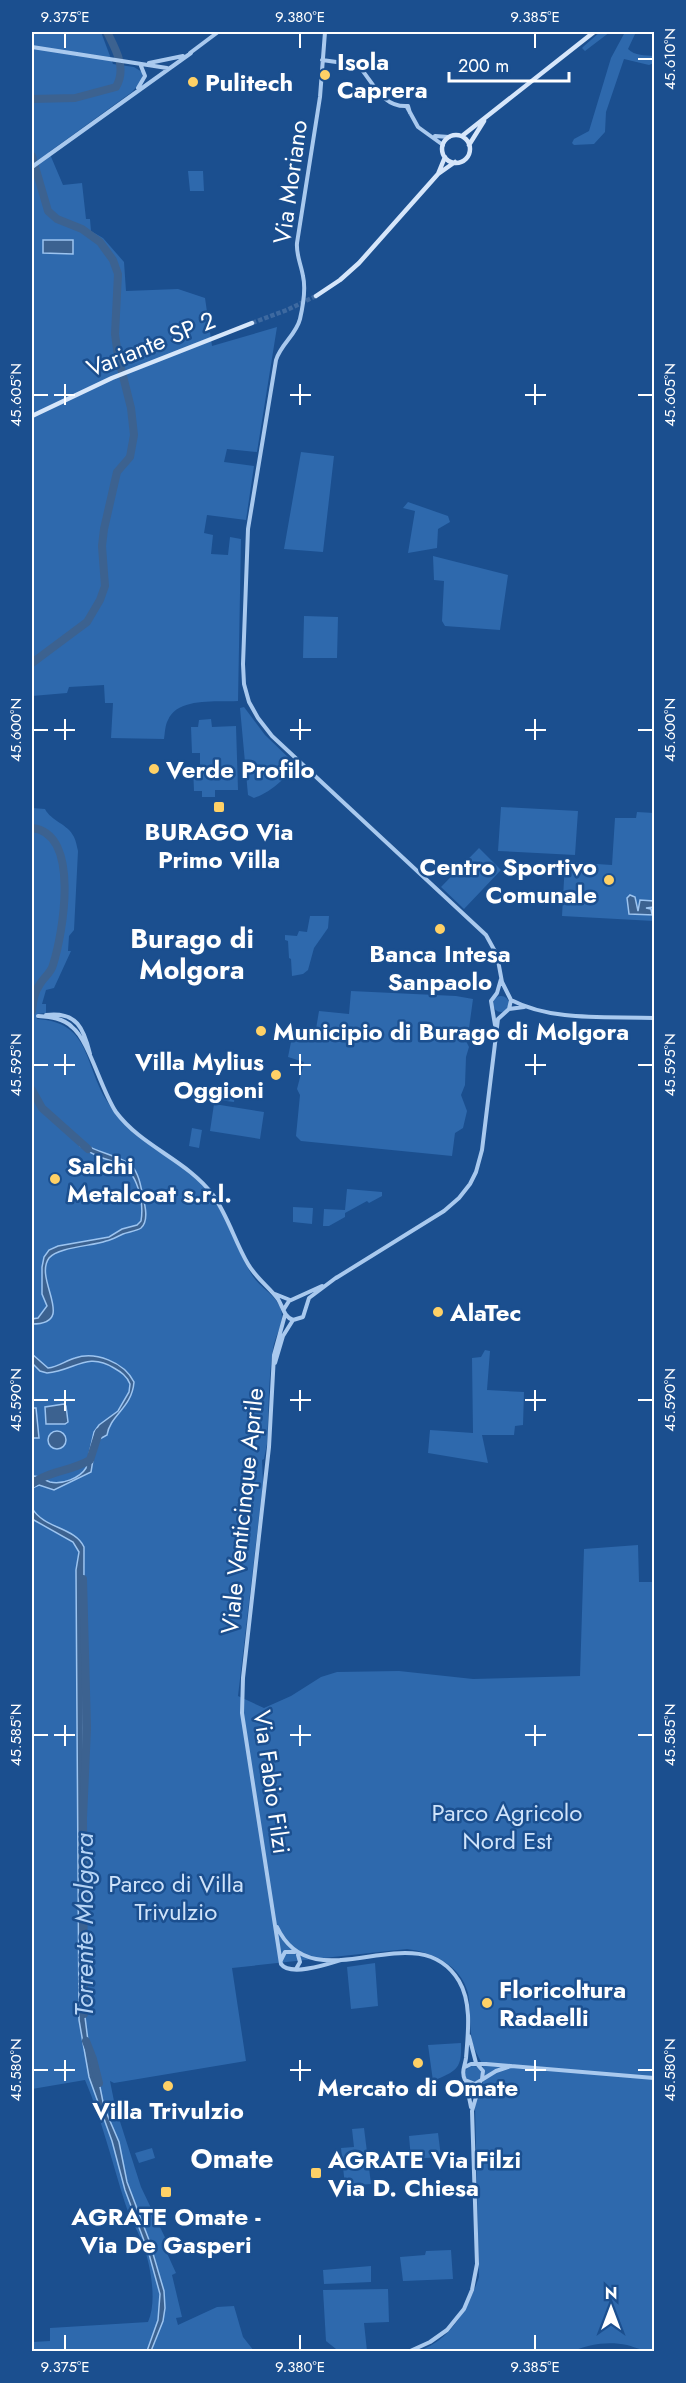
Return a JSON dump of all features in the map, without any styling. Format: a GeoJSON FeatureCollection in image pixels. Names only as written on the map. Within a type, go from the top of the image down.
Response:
{"type":"FeatureCollection","features":[{"type":"Feature","properties":{"kind":"main road"},"geometry":{"type":"LineString","coordinates":[[438,174],[445,157],[443,145],[449,138],[462,136],[594,32]]}},
{"type":"Feature","properties":{"kind":"main road"},"geometry":{"type":"LineString","coordinates":[[316,296],[340,280],[358,263],[438,174],[467,157],[469,145],[487,116]]}},
{"type":"Feature","properties":{"kind":"main road"},"geometry":{"type":"LineString","coordinates":[[462,136],[469,145]]}},
{"type":"Feature","properties":{"kind":"main road"},"geometry":{"type":"LineString","coordinates":[[445,157],[455,162]]}},
{"type":"Feature","properties":{"kind":"main road","name":"Variante SP 2"},"geometry":{"type":"LineString","coordinates":[[32,416],[112,378],[252,323]]}},
{"type":"Feature","properties":{"kind":"street"},"geometry":{"type":"LineString","coordinates":[[32,167],[218,32]]}},
{"type":"Feature","properties":{"kind":"street","name":"Via Moriano"},"geometry":{"type":"LineString","coordinates":[[325,32],[320,97],[297,243],[304,289],[299,320],[281,348],[276,363],[248,529],[243,664],[247,695],[255,713],[269,733],[486,935],[497,955],[501,978],[509,997]]}},
{"type":"Feature","properties":{"kind":"street"},"geometry":{"type":"LineString","coordinates":[[32,47],[168,69]]}},
{"type":"Feature","properties":{"kind":"street"},"geometry":{"type":"LineString","coordinates":[[149,63],[168,60],[191,52]]}},
{"type":"Feature","properties":{"kind":"street"},"geometry":{"type":"LineString","coordinates":[[124,62],[173,65]]}},
{"type":"Feature","properties":{"kind":"street"},"geometry":{"type":"LineString","coordinates":[[322,62],[358,65],[386,100],[395,105],[407,106],[418,127],[443,145]]}},
{"type":"Feature","properties":{"kind":"street"},"geometry":{"type":"LineString","coordinates":[[134,93],[145,76],[144,68],[138,64]]}},
{"type":"Feature","properties":{"kind":"street"},"geometry":{"type":"LineString","coordinates":[[433,136],[449,138]]}},
{"type":"Feature","properties":{"kind":"street"},"geometry":{"type":"LineString","coordinates":[[270,1290],[290,1300],[296,1299],[337,1277],[444,1211],[467,1189],[476,1172],[482,1150],[496,1029],[491,1001],[501,978]]}},
{"type":"Feature","properties":{"kind":"street"},"geometry":{"type":"LineString","coordinates":[[496,994],[502,993],[524,1006],[570,1014],[654,1018]]}},
{"type":"Feature","properties":{"kind":"street"},"geometry":{"type":"LineString","coordinates":[[509,997],[509,1009]]}},
{"type":"Feature","properties":{"kind":"street"},"geometry":{"type":"LineString","coordinates":[[496,1029],[503,1013],[509,1009],[524,1006]]}},
{"type":"Feature","properties":{"kind":"street"},"geometry":{"type":"LineString","coordinates":[[493,1009],[503,1013]]}},
{"type":"Feature","properties":{"kind":"street"},"geometry":{"type":"LineString","coordinates":[[35,1017],[58,1014],[76,1022],[84,1032],[103,1091],[122,1120],[147,1142],[180,1163],[206,1186],[226,1217],[250,1267],[270,1290],[285,1315],[293,1320],[303,1317],[309,1298],[337,1277]]}},
{"type":"Feature","properties":{"kind":"street"},"geometry":{"type":"LineString","coordinates":[[35,1017],[76,1022]]}},
{"type":"Feature","properties":{"kind":"street"},"geometry":{"type":"LineString","coordinates":[[63,1021],[76,1030]]}},
{"type":"Feature","properties":{"kind":"street"},"geometry":{"type":"LineString","coordinates":[[76,1022],[76,1030],[94,1066]]}},
{"type":"Feature","properties":{"kind":"street"},"geometry":{"type":"LineString","coordinates":[[296,1299],[305,1307]]}},
{"type":"Feature","properties":{"kind":"street"},"geometry":{"type":"LineString","coordinates":[[284,1310],[290,1300]]}},
{"type":"Feature","properties":{"kind":"street","name":"Viale Venticinque Aprile"},"geometry":{"type":"LineString","coordinates":[[245,1654],[265,1493],[274,1350],[285,1315]]}},
{"type":"Feature","properties":{"kind":"street","name":"Viale Venticinque Aprile"},"geometry":{"type":"LineString","coordinates":[[274,1373],[282,1336],[293,1320]]}},
{"type":"Feature","properties":{"kind":"street","name":"Via Fabio Filzi"},"geometry":{"type":"LineString","coordinates":[[245,1654],[242,1713],[281,1964]]}},
{"type":"Feature","properties":{"kind":"street","name":"Via Fabio Filzi"},"geometry":{"type":"LineString","coordinates":[[273,1915],[280,1934],[296,1953]]}},
{"type":"Feature","properties":{"kind":"street"},"geometry":{"type":"LineString","coordinates":[[341,1960],[326,1965],[287,1970],[281,1964],[284,1953],[290,1951],[316,1960],[341,1960],[412,1953],[437,1960],[453,1973],[464,1991],[468,2032],[476,2064],[483,2071],[472,2110]]}},
{"type":"Feature","properties":{"kind":"street"},"geometry":{"type":"LineString","coordinates":[[295,1969],[300,1962],[296,1953]]}},
{"type":"Feature","properties":{"kind":"street"},"geometry":{"type":"LineString","coordinates":[[408,2352],[430,2342],[450,2326],[464,2309],[475,2280],[477,2264],[472,2110],[463,2075],[468,2032]]}},
{"type":"Feature","properties":{"kind":"street"},"geometry":{"type":"LineString","coordinates":[[464,2068],[469,2064],[497,2065],[654,2078]]}},
{"type":"Feature","properties":{"kind":"street"},"geometry":{"type":"LineString","coordinates":[[466,2082],[473,2084],[481,2081],[497,2065]]}},
{"type":"Feature","properties":{"kind":"street"},"geometry":{"type":"LineString","coordinates":[[490,2074],[511,2066]]}},
{"type":"Feature","properties":{"kind":"green space"},"geometry":{"type":"Polygon","coordinates":[[[32,32],[101,32],[113,64],[134,67],[142,72],[142,81],[132,92],[49,152],[63,185],[82,183],[86,219],[90,219],[91,231],[103,238],[124,262],[126,291],[178,289],[205,298],[212,346],[277,327],[257,452],[227,449],[224,462],[254,466],[246,520],[207,515],[204,533],[213,535],[211,554],[228,555],[230,537],[241,539],[238,701],[199,702],[180,707],[168,720],[164,739],[111,738],[113,703],[105,703],[104,685],[69,687],[67,693],[32,696],[32,32]]]}},
{"type":"Feature","properties":{"kind":"green space"},"geometry":{"type":"Polygon","coordinates":[[[600,32],[610,32],[585,51],[582,48],[600,32]]]}},
{"type":"Feature","properties":{"kind":"green space"},"geometry":{"type":"Polygon","coordinates":[[[625,32],[636,32],[628,49],[637,54],[654,56],[654,63],[649,65],[624,59],[606,112],[605,132],[594,144],[574,145],[572,143],[574,139],[589,131],[611,58],[625,32]]]}},
{"type":"Feature","properties":{"kind":"green space"},"geometry":{"type":"Polygon","coordinates":[[[188,171],[203,171],[204,191],[190,191],[188,171]]]}},
{"type":"Feature","properties":{"kind":"green space"},"geometry":{"type":"Polygon","coordinates":[[[301,452],[334,456],[323,552],[284,549],[301,452]]]}},
{"type":"Feature","properties":{"kind":"green space"},"geometry":{"type":"Polygon","coordinates":[[[408,502],[448,516],[450,522],[438,529],[437,548],[408,553],[415,511],[403,508],[408,502]]]}},
{"type":"Feature","properties":{"kind":"green space"},"geometry":{"type":"Polygon","coordinates":[[[433,556],[508,575],[500,630],[445,626],[442,621],[444,581],[434,580],[433,556]]]}},
{"type":"Feature","properties":{"kind":"green space"},"geometry":{"type":"Polygon","coordinates":[[[304,616],[338,617],[337,658],[303,658],[304,616]]]}},
{"type":"Feature","properties":{"kind":"green space"},"geometry":{"type":"Polygon","coordinates":[[[244,707],[265,735],[292,761],[284,778],[266,793],[254,798],[248,795],[240,708],[244,707]]]}},
{"type":"Feature","properties":{"kind":"green space"},"geometry":{"type":"Polygon","coordinates":[[[211,719],[212,727],[236,726],[238,790],[215,790],[215,797],[202,797],[202,791],[194,791],[193,767],[200,766],[200,753],[192,753],[191,727],[198,727],[199,720],[211,719]]]}},
{"type":"Feature","properties":{"kind":"green space"},"geometry":{"type":"Polygon","coordinates":[[[501,807],[578,811],[575,855],[498,851],[501,807]]]}},
{"type":"Feature","properties":{"kind":"green space","name":"Parco Agricolo Nord Est"},"geometry":{"type":"Polygon","coordinates":[[[32,808],[45,809],[51,817],[68,829],[74,837],[78,851],[74,930],[69,936],[68,951],[71,951],[54,988],[46,990],[42,1004],[46,1004],[46,1013],[37,1014],[37,1019],[67,1027],[76,1036],[83,1046],[105,1098],[126,1126],[202,1184],[224,1217],[252,1275],[276,1300],[281,1310],[282,1320],[271,1361],[267,1444],[262,1460],[263,1483],[238,1696],[264,1708],[291,1696],[321,1677],[337,1672],[399,1671],[473,1679],[580,1676],[584,1549],[638,1545],[639,1582],[654,1582],[654,2351],[606,2343],[571,2352],[419,2351],[431,2346],[450,2330],[464,2311],[479,2277],[475,2104],[485,2075],[472,2040],[469,1999],[464,1983],[459,1975],[444,1962],[426,1953],[407,1949],[232,1968],[246,2061],[114,2083],[110,2081],[115,2106],[141,2187],[170,2248],[166,2251],[176,2273],[172,2275],[182,2317],[176,2318],[178,2325],[217,2307],[234,2306],[243,2337],[254,2351],[32,2352],[32,2342],[50,2341],[50,2328],[148,2322],[153,2296],[145,2250],[127,2209],[102,2126],[85,2080],[32,2089],[32,808]]]}},
{"type":"Feature","properties":{"kind":"green space","name":"Centro Sportivo Comunale"},"geometry":{"type":"Polygon","coordinates":[[[637,812],[654,813],[654,921],[562,916],[565,862],[612,865],[615,818],[636,818],[637,812]]]}},
{"type":"Feature","properties":{"kind":"green space"},"geometry":{"type":"Polygon","coordinates":[[[479,848],[501,870],[464,909],[441,887],[479,848]]]}},
{"type":"Feature","properties":{"kind":"green space"},"geometry":{"type":"Polygon","coordinates":[[[310,916],[329,916],[328,928],[314,948],[308,970],[303,974],[292,976],[288,941],[285,940],[285,935],[297,936],[299,931],[307,932],[310,916]]]}},
{"type":"Feature","properties":{"kind":"green space"},"geometry":{"type":"Polygon","coordinates":[[[351,991],[456,996],[473,999],[467,1043],[469,1047],[466,1057],[465,1085],[461,1095],[467,1111],[463,1128],[455,1133],[452,1156],[301,1141],[296,1136],[300,1095],[297,1089],[304,1062],[288,1057],[294,1027],[316,1029],[319,1011],[349,1014],[351,991]]]}},
{"type":"Feature","properties":{"kind":"green space"},"geometry":{"type":"Polygon","coordinates":[[[501,996],[509,1004],[501,1012],[493,1004],[501,996]]]}},
{"type":"Feature","properties":{"kind":"green space"},"geometry":{"type":"Polygon","coordinates":[[[220,1089],[236,1091],[234,1102],[219,1100],[220,1089]]]}},
{"type":"Feature","properties":{"kind":"green space"},"geometry":{"type":"Polygon","coordinates":[[[214,1104],[264,1112],[260,1139],[210,1131],[214,1104]]]}},
{"type":"Feature","properties":{"kind":"green space"},"geometry":{"type":"Polygon","coordinates":[[[192,1128],[202,1130],[199,1148],[189,1146],[192,1128]]]}},
{"type":"Feature","properties":{"kind":"green space"},"geometry":{"type":"Polygon","coordinates":[[[347,1189],[382,1192],[382,1196],[345,1213],[345,1217],[329,1226],[323,1226],[324,1209],[345,1210],[347,1189]]]}},
{"type":"Feature","properties":{"kind":"green space"},"geometry":{"type":"Polygon","coordinates":[[[293,1207],[313,1208],[312,1224],[293,1222],[293,1207]]]}},
{"type":"Feature","properties":{"kind":"green space"},"geometry":{"type":"Polygon","coordinates":[[[485,1350],[490,1351],[487,1390],[524,1392],[523,1425],[515,1426],[514,1435],[482,1435],[488,1463],[428,1453],[430,1430],[473,1433],[472,1358],[481,1357],[485,1350]]]}},
{"type":"Feature","properties":{"kind":"green space"},"geometry":{"type":"Polygon","coordinates":[[[375,1963],[378,2006],[351,2009],[347,1967],[375,1963]]]}},
{"type":"Feature","properties":{"kind":"green space"},"geometry":{"type":"Polygon","coordinates":[[[461,2043],[459,2064],[453,2071],[433,2081],[428,2045],[461,2043]]]}},
{"type":"Feature","properties":{"kind":"green space"},"geometry":{"type":"Polygon","coordinates":[[[470,2066],[476,2066],[481,2074],[479,2080],[470,2082],[465,2077],[465,2071],[470,2066]]]}},
{"type":"Feature","properties":{"kind":"green space"},"geometry":{"type":"Polygon","coordinates":[[[364,2128],[371,2184],[345,2186],[341,2148],[354,2147],[352,2129],[364,2128]]]}},
{"type":"Feature","properties":{"kind":"green space"},"geometry":{"type":"Polygon","coordinates":[[[438,2133],[441,2157],[411,2159],[409,2136],[438,2133]]]}},
{"type":"Feature","properties":{"kind":"green space"},"geometry":{"type":"Polygon","coordinates":[[[152,2148],[155,2158],[139,2163],[135,2153],[152,2148]]]}},
{"type":"Feature","properties":{"kind":"green space"},"geometry":{"type":"Polygon","coordinates":[[[451,2250],[453,2279],[403,2281],[400,2257],[425,2255],[426,2251],[451,2250]]]}},
{"type":"Feature","properties":{"kind":"green space"},"geometry":{"type":"Polygon","coordinates":[[[371,2266],[371,2282],[324,2284],[323,2270],[371,2266]]]}},
{"type":"Feature","properties":{"kind":"green space"},"geometry":{"type":"Polygon","coordinates":[[[388,2289],[389,2322],[364,2323],[367,2351],[336,2349],[326,2341],[323,2290],[388,2289]]]}},
{"type":"Feature","properties":{"kind":"shaded area"},"geometry":{"type":"Polygon","coordinates":[[[43,240],[73,240],[73,254],[43,253],[43,240]]]}},
{"type":"Feature","properties":{"kind":"shaded area"},"geometry":{"type":"Polygon","coordinates":[[[630,895],[635,897],[638,911],[640,900],[654,901],[654,907],[646,908],[651,909],[652,914],[654,911],[654,915],[629,914],[627,898],[630,895]]]}},
{"type":"Feature","properties":{"kind":"shaded area"},"geometry":{"type":"Polygon","coordinates":[[[83,1143],[132,1166],[140,1185],[145,1221],[137,1230],[100,1243],[60,1251],[49,1258],[46,1278],[52,1299],[52,1317],[45,1322],[32,1324],[32,1319],[38,1318],[47,1306],[42,1294],[42,1267],[44,1257],[49,1250],[58,1246],[109,1237],[141,1221],[138,1188],[130,1173],[118,1163],[80,1146],[83,1143]]]}},
{"type":"Feature","properties":{"kind":"shaded area"},"geometry":{"type":"Polygon","coordinates":[[[32,1354],[48,1368],[83,1356],[100,1357],[123,1369],[134,1382],[129,1398],[112,1422],[107,1435],[96,1441],[91,1472],[54,1490],[39,1485],[32,1488],[32,1476],[50,1482],[65,1482],[83,1472],[86,1468],[94,1432],[99,1425],[118,1411],[129,1392],[130,1384],[119,1371],[96,1361],[80,1363],[57,1372],[40,1371],[32,1363],[32,1354]]]}},
{"type":"Feature","properties":{"kind":"shaded area"},"geometry":{"type":"Polygon","coordinates":[[[64,1404],[68,1422],[46,1424],[45,1407],[64,1404]]]}},
{"type":"Feature","properties":{"kind":"shaded area"},"geometry":{"type":"Polygon","coordinates":[[[32,1408],[36,1408],[39,1438],[32,1438],[32,1408]]]}},
{"type":"Feature","properties":{"kind":"shaded area"},"geometry":{"type":"Polygon","coordinates":[[[57,1431],[63,1434],[66,1440],[63,1446],[57,1449],[51,1446],[48,1440],[51,1434],[57,1431]]]}},
{"type":"Feature","properties":{"kind":"shaded area","name":"Torrente Molgora"},"geometry":{"type":"Polygon","coordinates":[[[32,1508],[44,1520],[74,1535],[84,1547],[83,2001],[89,2049],[104,2107],[119,2142],[127,2182],[149,2240],[164,2291],[163,2321],[151,2351],[147,2351],[158,2320],[160,2294],[149,2254],[125,2190],[112,2141],[89,2077],[79,2020],[76,1570],[79,1552],[73,1542],[32,1519],[32,1508]]]}},
{"type":"Feature","properties":{"kind":"waterway","name":"Torrente Molgora"},"geometry":{"type":"LineString","coordinates":[[32,99],[75,98],[116,87],[120,73],[119,59],[107,32]]}},
{"type":"Feature","properties":{"kind":"waterway","name":"Torrente Molgora"},"geometry":{"type":"LineString","coordinates":[[32,156],[48,211],[57,219],[82,229],[100,242],[113,260],[118,274],[115,334],[131,408],[134,435],[130,457],[117,472],[104,529],[102,546],[105,586],[100,600],[87,622],[32,663]]}},
{"type":"Feature","properties":{"kind":"waterway","name":"Torrente Molgora"},"geometry":{"type":"LineString","coordinates":[[32,828],[47,834],[57,847],[63,865],[65,886],[64,909],[57,950],[52,968],[36,990],[32,1011]]}},
{"type":"Feature","properties":{"kind":"waterway","name":"Torrente Molgora"},"geometry":{"type":"LineString","coordinates":[[32,1090],[42,1108],[88,1149]]}},
{"type":"Feature","properties":{"kind":"waterway","name":"Torrente Molgora"},"geometry":{"type":"LineString","coordinates":[[32,1484],[45,1476],[76,1467],[90,1460],[99,1432]]}},
{"type":"Feature","properties":{"kind":"waterway","name":"Torrente Molgora"},"geometry":{"type":"LineString","coordinates":[[83,1579],[87,1728],[83,1818],[84,2014]]}},
{"type":"Feature","properties":{"kind":"waterway","name":"Torrente Molgora"},"geometry":{"type":"LineString","coordinates":[[86,2041],[99,2083]]}},
{"type":"Feature","properties":{"kind":"tunnel"},"geometry":{"type":"LineString","coordinates":[[252,323],[316,296]]}},
{"type":"Feature","properties":{"kind":"place","name":"Isola Caprera"},"geometry":{"type":"Point","coordinates":[325,75]}},
{"type":"Feature","properties":{"kind":"place","name":"Pulitech"},"geometry":{"type":"Point","coordinates":[193,82]}},
{"type":"Feature","properties":{"kind":"place","name":"Verde Profilo"},"geometry":{"type":"Point","coordinates":[154,769]}},
{"type":"Feature","properties":{"kind":"place","name":"BURAGO Via Primo Villa"},"geometry":{"type":"Point","coordinates":[219,807]}},
{"type":"Feature","properties":{"kind":"place","name":"Centro Sportivo Comunale"},"geometry":{"type":"Point","coordinates":[609,880]}},
{"type":"Feature","properties":{"kind":"place","name":"Banca Intesa Sanpaolo"},"geometry":{"type":"Point","coordinates":[440,929]}},
{"type":"Feature","properties":{"kind":"place","name":"Municipio di Burago di Molgora"},"geometry":{"type":"Point","coordinates":[261,1031]}},
{"type":"Feature","properties":{"kind":"place","name":"Villa Mylius Oggioni"},"geometry":{"type":"Point","coordinates":[276,1075]}},
{"type":"Feature","properties":{"kind":"place","name":"Salchi Metalcoat s.r.l."},"geometry":{"type":"Point","coordinates":[55,1179]}},
{"type":"Feature","properties":{"kind":"place","name":"AlaTec"},"geometry":{"type":"Point","coordinates":[438,1312]}},
{"type":"Feature","properties":{"kind":"place","name":"Floricoltura Radaelli"},"geometry":{"type":"Point","coordinates":[487,2003]}},
{"type":"Feature","properties":{"kind":"place","name":"Mercato di Omate"},"geometry":{"type":"Point","coordinates":[418,2063]}},
{"type":"Feature","properties":{"kind":"place","name":"Villa Trivulzio"},"geometry":{"type":"Point","coordinates":[168,2086]}},
{"type":"Feature","properties":{"kind":"place","name":"AGRATE Via Filzi Via D. Chiesa"},"geometry":{"type":"Point","coordinates":[316,2173]}},
{"type":"Feature","properties":{"kind":"place","name":"AGRATE Omate - Via De Gasperi"},"geometry":{"type":"Point","coordinates":[166,2192]}},
{"type":"Feature","properties":{"kind":"district","name":"Burago di Molgora"},"geometry":{"type":"Point","coordinates":[192,954]}},
{"type":"Feature","properties":{"kind":"district","name":"Omate"},"geometry":{"type":"Point","coordinates":[232,2158]}},
{"type":"Feature","properties":{"kind":"park label","name":"Parco di Villa Trivulzio"},"geometry":{"type":"Point","coordinates":[176,1897]}}]}
